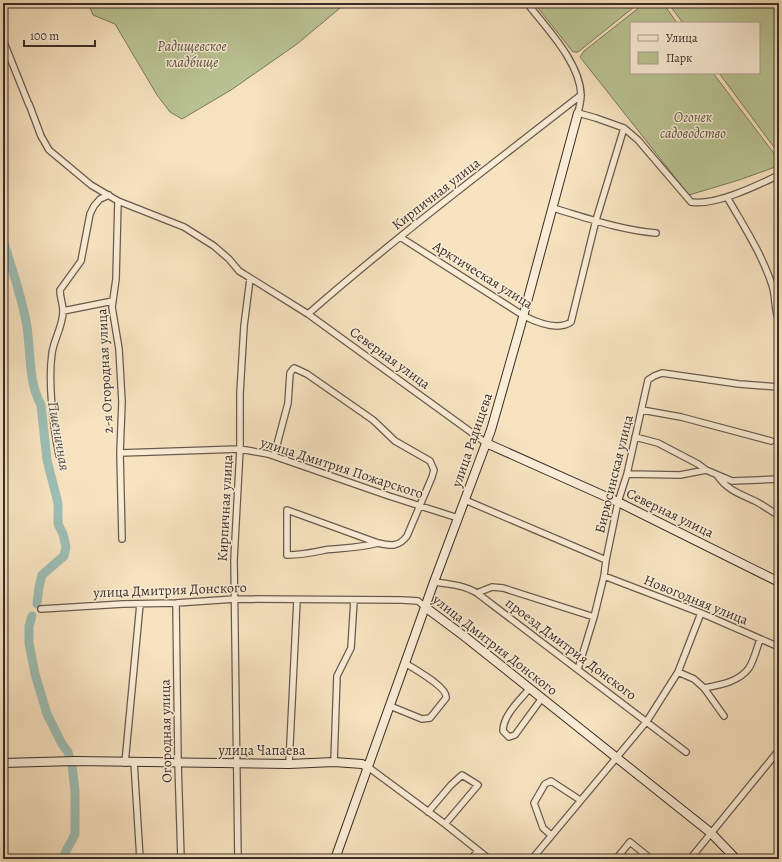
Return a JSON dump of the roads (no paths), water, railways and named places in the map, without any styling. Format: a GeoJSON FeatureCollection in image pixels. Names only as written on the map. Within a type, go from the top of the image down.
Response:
{"type":"FeatureCollection","features":[{"type":"Feature","properties":{"kind":"main road","name":"улица Радищева"},"geometry":{"type":"LineString","coordinates":[[335,859],[434,582],[486,443],[524,316],[578,113]]}},
{"type":"Feature","properties":{"kind":"main road","name":"Северная улица"},"geometry":{"type":"LineString","coordinates":[[486,443],[618,502],[779,582]]}},
{"type":"Feature","properties":{"kind":"main road","name":"улица Дмитрия Донского"},"geometry":{"type":"LineString","coordinates":[[425,607],[530,688],[711,833],[736,859]]}},
{"type":"Feature","properties":{"kind":"main road","name":"улица Чапаева"},"geometry":{"type":"LineString","coordinates":[[3,762],[76,761],[125,763],[178,762],[289,764],[334,762],[362,764],[368,767]]}},
{"type":"Feature","properties":{"kind":"street"},"geometry":{"type":"LineString","coordinates":[[527,3],[569,58],[576,74],[581,95],[578,113],[624,128],[638,140],[691,202],[699,204],[727,197],[754,187],[779,175]]}},
{"type":"Feature","properties":{"kind":"street","name":"Северная улица"},"geometry":{"type":"LineString","coordinates":[[3,40],[41,136],[49,150],[91,185],[118,201],[184,227],[214,246],[229,258],[239,271],[250,279],[308,314],[486,443]]}},
{"type":"Feature","properties":{"kind":"street","name":"Кирпичная улица"},"geometry":{"type":"LineString","coordinates":[[308,314],[400,237],[581,95]]}},
{"type":"Feature","properties":{"kind":"street"},"geometry":{"type":"LineString","coordinates":[[596,220],[624,128]]}},
{"type":"Feature","properties":{"kind":"street"},"geometry":{"type":"LineString","coordinates":[[59,455],[53,420],[51,362],[63,311],[60,290],[81,261],[90,214],[94,206],[100,199],[109,195]]}},
{"type":"Feature","properties":{"kind":"street"},"geometry":{"type":"LineString","coordinates":[[727,197],[764,264],[773,287],[779,322]]}},
{"type":"Feature","properties":{"kind":"street","name":"2-я Огородная улица"},"geometry":{"type":"LineString","coordinates":[[118,201],[116,279],[112,307],[119,349],[122,402],[120,453],[122,539]]}},
{"type":"Feature","properties":{"kind":"street"},"geometry":{"type":"LineString","coordinates":[[553,208],[632,230],[656,233]]}},
{"type":"Feature","properties":{"kind":"street","name":"Арктическая улица"},"geometry":{"type":"LineString","coordinates":[[400,237],[524,316],[535,321],[564,326],[571,322],[596,220]]}},
{"type":"Feature","properties":{"kind":"street","name":"Кирпичная улица"},"geometry":{"type":"LineString","coordinates":[[238,859],[234,560],[240,450],[240,393],[244,326],[250,279]]}},
{"type":"Feature","properties":{"kind":"street"},"geometry":{"type":"LineString","coordinates":[[63,311],[113,301]]}},
{"type":"Feature","properties":{"kind":"street"},"geometry":{"type":"LineString","coordinates":[[274,456],[288,403],[290,374],[294,368],[307,374],[373,420],[395,442],[430,462],[434,470],[408,536],[402,543],[386,545],[378,543],[287,510],[288,555],[305,555],[325,550],[364,547],[378,543]]}},
{"type":"Feature","properties":{"kind":"street","name":"Бирюсинская улица"},"geometry":{"type":"LineString","coordinates":[[578,669],[594,617],[604,576],[618,502],[627,474],[648,380],[662,373],[739,384],[779,387]]}},
{"type":"Feature","properties":{"kind":"street"},"geometry":{"type":"LineString","coordinates":[[642,410],[682,417],[771,441]]}},
{"type":"Feature","properties":{"kind":"street"},"geometry":{"type":"LineString","coordinates":[[636,437],[658,443],[706,470],[732,481],[779,479]]}},
{"type":"Feature","properties":{"kind":"street","name":"улица Дмитрия Пожарского"},"geometry":{"type":"LineString","coordinates":[[120,453],[240,450],[274,456],[458,518]]}},
{"type":"Feature","properties":{"kind":"street"},"geometry":{"type":"LineString","coordinates":[[627,474],[680,475],[706,470]]}},
{"type":"Feature","properties":{"kind":"street"},"geometry":{"type":"LineString","coordinates":[[717,475],[729,488],[741,496],[755,502],[779,516]]}},
{"type":"Feature","properties":{"kind":"street"},"geometry":{"type":"LineString","coordinates":[[465,500],[606,560]]}},
{"type":"Feature","properties":{"kind":"street","name":"Новогодняя улица"},"geometry":{"type":"LineString","coordinates":[[604,576],[701,613],[779,647]]}},
{"type":"Feature","properties":{"kind":"street","name":"проезд Дмитрия Донского"},"geometry":{"type":"LineString","coordinates":[[434,582],[469,588],[477,593],[686,752]]}},
{"type":"Feature","properties":{"kind":"street"},"geometry":{"type":"LineString","coordinates":[[477,593],[492,587],[503,588],[594,617]]}},
{"type":"Feature","properties":{"kind":"street","name":"улица Дмитрия Донского"},"geometry":{"type":"LineString","coordinates":[[41,609],[234,599],[402,600],[418,602],[425,607]]}},
{"type":"Feature","properties":{"kind":"street"},"geometry":{"type":"LineString","coordinates":[[289,764],[297,600]]}},
{"type":"Feature","properties":{"kind":"street"},"geometry":{"type":"LineString","coordinates":[[334,762],[338,676],[351,648],[354,600]]}},
{"type":"Feature","properties":{"kind":"street","name":"Огородная улица"},"geometry":{"type":"LineString","coordinates":[[176,603],[180,859]]}},
{"type":"Feature","properties":{"kind":"street"},"geometry":{"type":"LineString","coordinates":[[125,763],[140,604]]}},
{"type":"Feature","properties":{"kind":"street"},"geometry":{"type":"LineString","coordinates":[[532,859],[647,721],[678,672],[701,613]]}},
{"type":"Feature","properties":{"kind":"street"},"geometry":{"type":"LineString","coordinates":[[704,688],[735,680],[749,668],[760,639]]}},
{"type":"Feature","properties":{"kind":"street"},"geometry":{"type":"LineString","coordinates":[[390,706],[422,719],[428,719],[446,698],[445,692],[432,680],[405,663]]}},
{"type":"Feature","properties":{"kind":"street"},"geometry":{"type":"LineString","coordinates":[[678,672],[694,679],[704,688],[724,716]]}},
{"type":"Feature","properties":{"kind":"street"},"geometry":{"type":"LineString","coordinates":[[530,688],[511,711],[503,724],[503,731],[509,737],[515,735],[542,698]]}},
{"type":"Feature","properties":{"kind":"street"},"geometry":{"type":"LineString","coordinates":[[690,859],[779,750]]}},
{"type":"Feature","properties":{"kind":"street"},"geometry":{"type":"LineString","coordinates":[[134,762],[140,859]]}},
{"type":"Feature","properties":{"kind":"street","name":"улица Чапаева"},"geometry":{"type":"LineString","coordinates":[[368,767],[445,824],[489,859]]}},
{"type":"Feature","properties":{"kind":"street"},"geometry":{"type":"LineString","coordinates":[[428,812],[451,785],[462,775],[478,785],[445,824]]}},
{"type":"Feature","properties":{"kind":"street"},"geometry":{"type":"LineString","coordinates":[[551,835],[543,828],[534,803],[546,784],[552,781],[580,800]]}},
{"type":"Feature","properties":{"kind":"street"},"geometry":{"type":"LineString","coordinates":[[616,859],[630,842],[651,859]]}},
{"type":"Feature","properties":{"kind":"street"},"geometry":{"type":"LineString","coordinates":[[471,859],[478,851]]}},
{"type":"Feature","properties":{"kind":"waterway","name":"Пшеничная"},"geometry":{"type":"LineString","coordinates":[[3,240],[25,316],[32,377],[41,405],[47,460],[58,503],[58,524],[63,534],[66,547],[64,556],[42,575],[37,604]]}},
{"type":"Feature","properties":{"kind":"waterway","name":"Пшеничная"},"geometry":{"type":"LineString","coordinates":[[32,616],[29,626],[29,643],[35,674],[47,714],[62,744],[68,752],[72,765],[75,791],[75,834],[65,853],[65,859]]}},
{"type":"Feature","properties":{"kind":"park label","name":"Радищевское кладбище"},"geometry":{"type":"Point","coordinates":[192,54]}},
{"type":"Feature","properties":{"kind":"park label","name":"Огонек садоводство"},"geometry":{"type":"Point","coordinates":[693,126]}}]}
